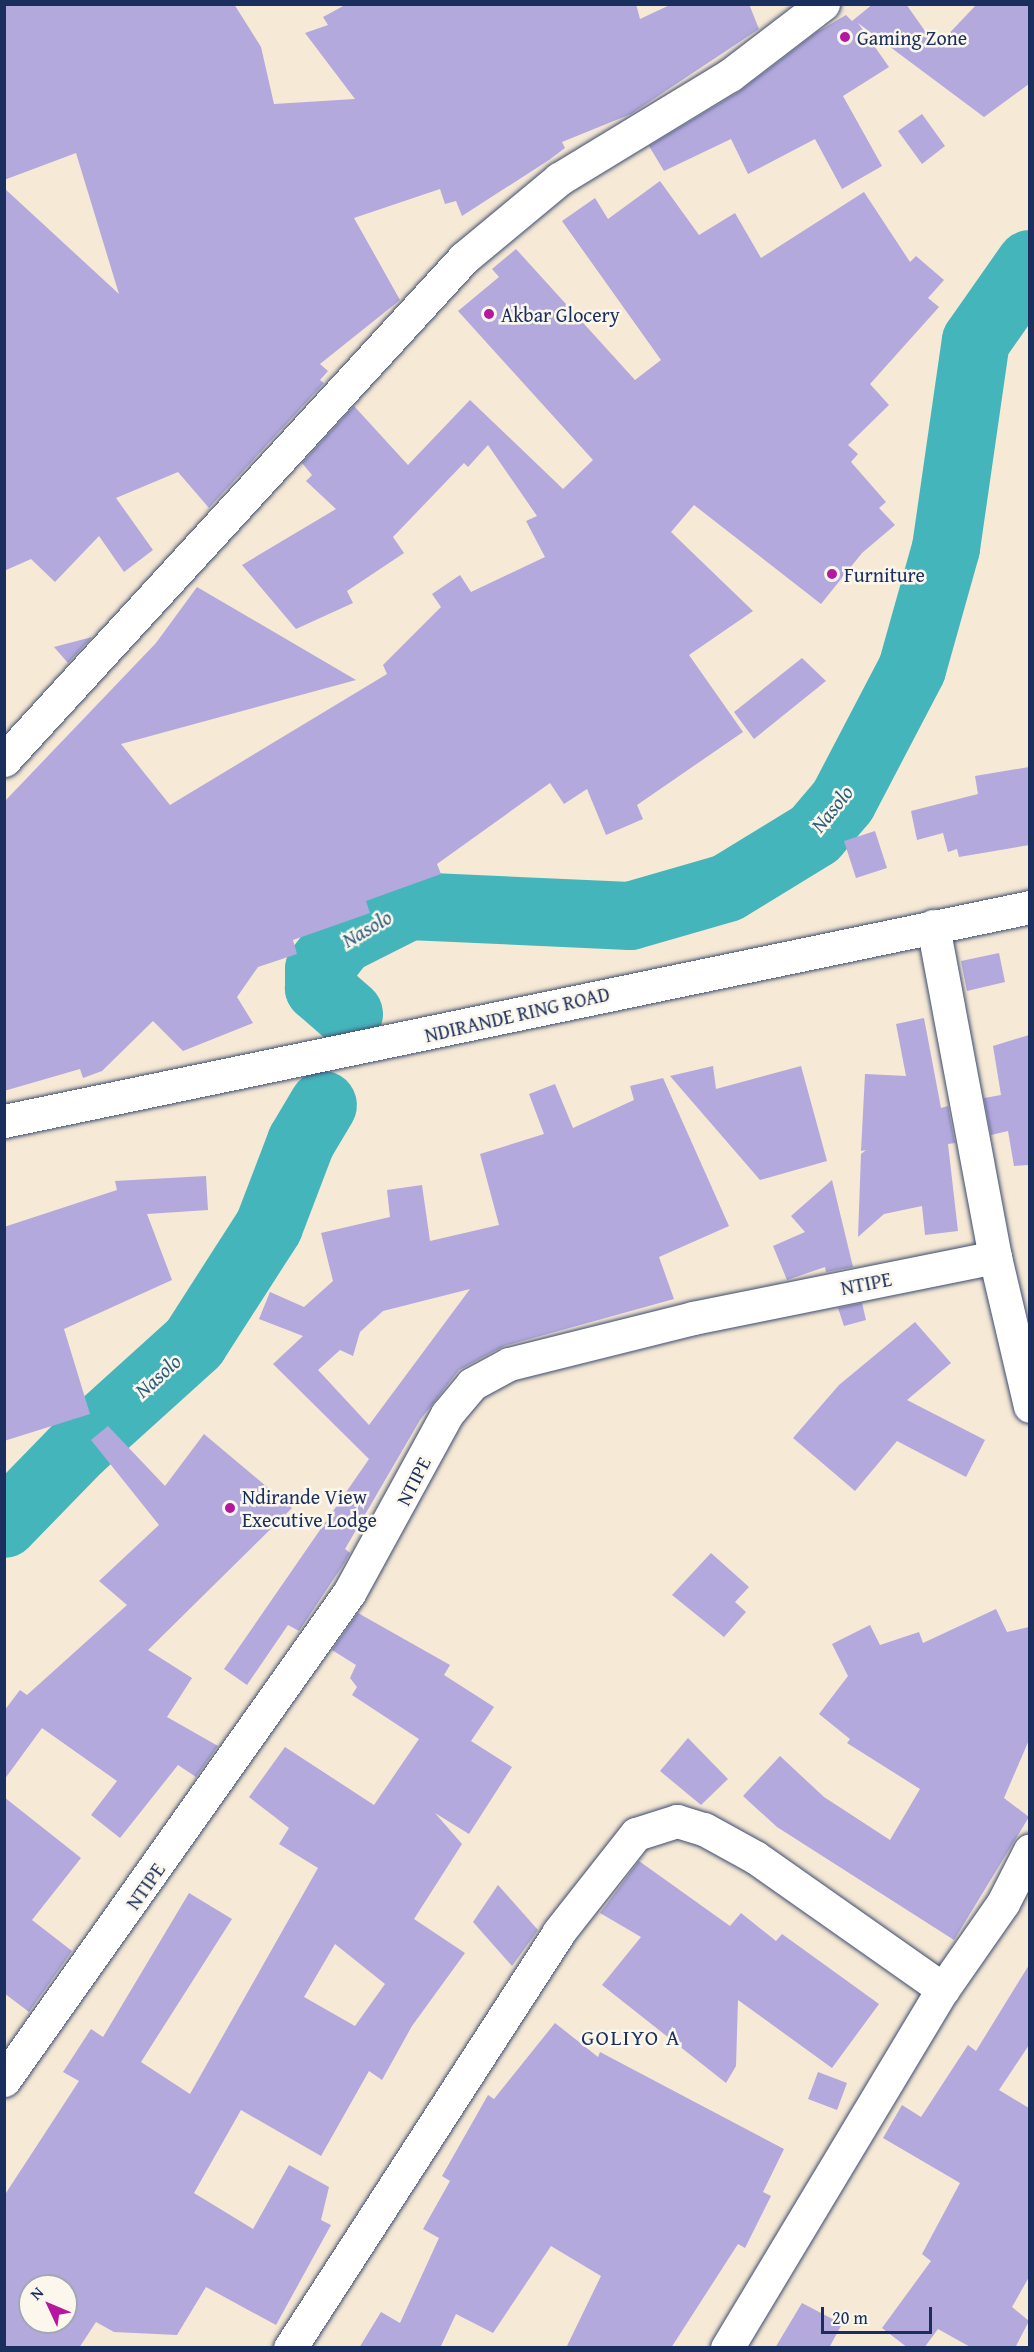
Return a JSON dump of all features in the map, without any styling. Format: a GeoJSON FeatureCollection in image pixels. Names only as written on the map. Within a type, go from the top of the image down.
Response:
{"type":"FeatureCollection","features":[{"type":"Feature","properties":{"kind":"street"},"geometry":{"type":"LineString","coordinates":[[4,760],[464,258],[560,179],[730,75],[823,4]]}},
{"type":"Feature","properties":{"kind":"street","name":"NDIRANDE RING ROAD"},"geometry":{"type":"LineString","coordinates":[[4,1121],[1029,907]]}},
{"type":"Feature","properties":{"kind":"street"},"geometry":{"type":"LineString","coordinates":[[933,926],[995,1257],[1029,1406]]}},
{"type":"Feature","properties":{"kind":"street","name":"NTIPE"},"geometry":{"type":"LineString","coordinates":[[4,2080],[349,1593],[447,1414],[472,1384],[509,1364],[693,1318],[995,1257]]}},
{"type":"Feature","properties":{"kind":"street"},"geometry":{"type":"LineString","coordinates":[[290,2348],[558,1933],[636,1834],[677,1821],[704,1829],[755,1857],[943,1989]]}},
{"type":"Feature","properties":{"kind":"street"},"geometry":{"type":"LineString","coordinates":[[727,2348],[943,1989],[1004,1903],[1029,1850]]}},
{"type":"Feature","properties":{"kind":"building"},"geometry":{"type":"Polygon","coordinates":[[[4,4],[234,4],[261,47],[274,104],[355,99],[305,33],[328,25],[323,17],[347,4],[636,4],[640,19],[672,4],[749,4],[759,29],[631,114],[562,142],[565,148],[549,160],[462,216],[456,201],[445,204],[440,189],[354,218],[400,300],[320,364],[328,371],[320,380],[324,383],[209,508],[178,472],[116,498],[153,550],[124,572],[99,536],[55,582],[31,559],[4,571],[4,188],[119,294],[76,153],[4,180],[4,4]]]}},
{"type":"Feature","properties":{"kind":"building"},"geometry":{"type":"Polygon","coordinates":[[[873,4],[906,4],[932,41],[940,43],[977,4],[1029,4],[1029,84],[984,117],[858,23],[889,67],[843,96],[882,166],[842,189],[815,139],[748,174],[731,139],[664,171],[649,146],[740,91],[817,32],[846,15],[852,21],[873,4]]]}},
{"type":"Feature","properties":{"kind":"building"},"geometry":{"type":"Polygon","coordinates":[[[922,114],[945,146],[922,164],[898,131],[922,114]]]}},
{"type":"Feature","properties":{"kind":"building"},"geometry":{"type":"Polygon","coordinates":[[[660,181],[699,235],[735,213],[761,258],[864,192],[910,262],[916,256],[944,280],[928,298],[939,307],[870,384],[889,405],[848,445],[858,454],[851,462],[886,502],[879,508],[895,525],[862,553],[821,604],[694,505],[671,532],[753,611],[689,655],[743,732],[637,805],[643,819],[606,835],[587,789],[564,804],[550,783],[437,864],[441,874],[366,901],[370,913],[293,940],[297,954],[258,967],[237,997],[253,1023],[183,1051],[153,1021],[102,1071],[83,1078],[80,1069],[4,1091],[4,802],[156,643],[197,587],[356,680],[121,744],[170,805],[387,674],[383,665],[441,607],[432,594],[460,575],[471,592],[545,557],[526,521],[537,516],[488,445],[468,467],[464,463],[393,537],[404,553],[347,591],[353,603],[296,629],[242,565],[336,509],[306,481],[312,475],[302,463],[354,406],[408,465],[470,400],[563,489],[593,460],[458,311],[499,277],[492,269],[516,249],[635,380],[661,360],[562,221],[595,198],[608,219],[660,181]]]}},
{"type":"Feature","properties":{"kind":"building"},"geometry":{"type":"Polygon","coordinates":[[[92,637],[68,663],[54,647],[92,637]]]}},
{"type":"Feature","properties":{"kind":"building"},"geometry":{"type":"Polygon","coordinates":[[[802,658],[826,681],[754,739],[734,712],[802,658]]]}},
{"type":"Feature","properties":{"kind":"building"},"geometry":{"type":"Polygon","coordinates":[[[1029,767],[1029,845],[959,857],[957,849],[948,852],[943,833],[917,840],[911,811],[978,794],[975,776],[1029,767]]]}},
{"type":"Feature","properties":{"kind":"building"},"geometry":{"type":"Polygon","coordinates":[[[875,831],[887,868],[856,878],[844,841],[875,831]]]}},
{"type":"Feature","properties":{"kind":"building"},"geometry":{"type":"Polygon","coordinates":[[[999,953],[1005,982],[967,991],[961,961],[999,953]]]}},
{"type":"Feature","properties":{"kind":"building"},"geometry":{"type":"Polygon","coordinates":[[[924,1018],[941,1108],[948,1106],[955,1143],[948,1144],[958,1231],[925,1235],[922,1206],[884,1214],[858,1237],[861,1154],[866,1150],[861,1151],[865,1074],[906,1076],[896,1024],[924,1018]]]}},
{"type":"Feature","properties":{"kind":"building"},"geometry":{"type":"Polygon","coordinates":[[[1029,1035],[1029,1165],[1014,1166],[1008,1131],[991,1135],[984,1098],[1001,1095],[993,1046],[1029,1035]]]}},
{"type":"Feature","properties":{"kind":"building"},"geometry":{"type":"Polygon","coordinates":[[[713,1066],[716,1089],[801,1066],[827,1161],[760,1180],[670,1076],[713,1066]]]}},
{"type":"Feature","properties":{"kind":"building"},"geometry":{"type":"Polygon","coordinates":[[[663,1078],[729,1226],[659,1257],[674,1299],[504,1346],[459,1370],[420,1420],[345,1549],[350,1553],[299,1631],[288,1625],[247,1685],[224,1669],[369,1459],[273,1364],[303,1336],[259,1319],[270,1292],[304,1307],[333,1281],[321,1233],[390,1217],[387,1190],[422,1185],[430,1241],[499,1225],[480,1154],[544,1134],[529,1094],[555,1084],[573,1128],[634,1100],[630,1086],[663,1078]],[[470,1289],[383,1311],[360,1332],[353,1356],[340,1350],[318,1370],[369,1425],[470,1289]]]}},
{"type":"Feature","properties":{"kind":"building"},"geometry":{"type":"Polygon","coordinates":[[[206,1176],[208,1210],[147,1214],[172,1280],[64,1329],[90,1414],[4,1441],[4,1227],[117,1190],[115,1181],[206,1176]]]}},
{"type":"Feature","properties":{"kind":"building"},"geometry":{"type":"Polygon","coordinates":[[[832,1180],[853,1267],[826,1272],[825,1267],[787,1280],[773,1246],[805,1232],[791,1216],[832,1180]]]}},
{"type":"Feature","properties":{"kind":"building"},"geometry":{"type":"Polygon","coordinates":[[[862,1303],[866,1320],[844,1326],[838,1308],[862,1303]]]}},
{"type":"Feature","properties":{"kind":"building"},"geometry":{"type":"Polygon","coordinates":[[[915,1322],[951,1363],[907,1400],[985,1440],[966,1477],[897,1441],[855,1491],[793,1438],[839,1385],[915,1322]]]}},
{"type":"Feature","properties":{"kind":"building"},"geometry":{"type":"Polygon","coordinates":[[[108,1426],[165,1486],[204,1434],[292,1508],[148,1650],[192,1678],[167,1717],[218,1746],[196,1777],[178,1765],[120,1838],[91,1815],[117,1781],[42,1728],[4,1780],[4,1711],[20,1690],[27,1695],[127,1605],[99,1581],[159,1525],[91,1440],[108,1426]]]}},
{"type":"Feature","properties":{"kind":"building"},"geometry":{"type":"Polygon","coordinates":[[[711,1553],[749,1587],[735,1602],[746,1612],[724,1637],[672,1595],[711,1553]]]}},
{"type":"Feature","properties":{"kind":"building"},"geometry":{"type":"Polygon","coordinates":[[[996,1609],[1007,1632],[1029,1627],[1029,1740],[1004,1798],[1029,1817],[954,1940],[777,1827],[743,1796],[780,1756],[824,1797],[890,1840],[920,1789],[847,1743],[850,1739],[819,1714],[848,1676],[832,1644],[870,1625],[880,1645],[919,1632],[923,1643],[996,1609]]]}},
{"type":"Feature","properties":{"kind":"building"},"geometry":{"type":"Polygon","coordinates":[[[358,1613],[450,1665],[444,1675],[494,1707],[471,1741],[512,1767],[469,1834],[435,1813],[462,1844],[414,1919],[465,1953],[412,2026],[382,2080],[369,2071],[321,2156],[241,2110],[194,2193],[253,2229],[289,2165],[329,2187],[321,2220],[331,2225],[276,2325],[206,2287],[177,2335],[114,2332],[96,2322],[79,2348],[4,2348],[4,2196],[79,2081],[63,2072],[91,2029],[103,2037],[189,1893],[232,1919],[141,2062],[190,2094],[318,1868],[279,1844],[289,1828],[249,1797],[285,1747],[374,1805],[419,1739],[352,1695],[357,1687],[350,1678],[356,1665],[332,1650],[358,1613]],[[335,1944],[304,1997],[355,2026],[385,1984],[335,1944]]]}},
{"type":"Feature","properties":{"kind":"building"},"geometry":{"type":"Polygon","coordinates":[[[688,1738],[728,1779],[701,1805],[660,1771],[688,1738]]]}},
{"type":"Feature","properties":{"kind":"building"},"geometry":{"type":"Polygon","coordinates":[[[4,1797],[81,1858],[32,1920],[72,1951],[29,2012],[4,1993],[4,1797]]]}},
{"type":"Feature","properties":{"kind":"building"},"geometry":{"type":"Polygon","coordinates":[[[639,1861],[730,1926],[741,1913],[776,1941],[782,1934],[879,2004],[832,2068],[738,2000],[736,2066],[726,2083],[602,1985],[641,1937],[600,1913],[639,1861]]]}},
{"type":"Feature","properties":{"kind":"building"},"geometry":{"type":"Polygon","coordinates":[[[498,1885],[538,1930],[512,1966],[473,1922],[498,1885]]]}},
{"type":"Feature","properties":{"kind":"building"},"geometry":{"type":"Polygon","coordinates":[[[1029,1965],[1029,2045],[999,2090],[1029,2108],[1029,2277],[1012,2307],[1029,2321],[1015,2348],[972,2348],[938,2329],[924,2348],[908,2348],[882,2328],[931,2261],[922,2254],[960,2183],[883,2138],[902,2105],[921,2117],[968,2045],[976,2051],[1029,1965]]]}},
{"type":"Feature","properties":{"kind":"building"},"geometry":{"type":"Polygon","coordinates":[[[555,2023],[598,2057],[600,2052],[784,2149],[763,2192],[771,2196],[745,2248],[738,2244],[671,2348],[566,2348],[601,2276],[551,2246],[493,2333],[456,2314],[440,2348],[359,2348],[381,2312],[400,2323],[439,2238],[423,2229],[450,2181],[442,2176],[488,2095],[494,2099],[555,2023]]]}},
{"type":"Feature","properties":{"kind":"building"},"geometry":{"type":"Polygon","coordinates":[[[818,2072],[847,2083],[837,2110],[808,2099],[818,2072]]]}},
{"type":"Feature","properties":{"kind":"building"},"geometry":{"type":"Polygon","coordinates":[[[802,2303],[842,2324],[829,2348],[775,2348],[802,2303]]]}},
{"type":"Feature","properties":{"kind":"waterway","name":"Nasolo"},"geometry":{"type":"LineString","coordinates":[[349,1014],[319,988],[319,969],[342,940],[409,906],[630,916],[727,888],[815,834],[843,801],[912,669],[946,548],[976,341],[1030,264]]}},
{"type":"Feature","properties":{"kind":"waterway"},"geometry":{"type":"LineString","coordinates":[[323,1105],[324,1094]]}},
{"type":"Feature","properties":{"kind":"waterway","name":"Nasolo"},"geometry":{"type":"LineString","coordinates":[[4,1524],[79,1447],[194,1343],[269,1226],[301,1142],[323,1105]]}},
{"type":"Feature","properties":{"kind":"place","name":"Gaming Zone"},"geometry":{"type":"Point","coordinates":[845,37]}},
{"type":"Feature","properties":{"kind":"place","name":"Akbar Glocery"},"geometry":{"type":"Point","coordinates":[489,314]}},
{"type":"Feature","properties":{"kind":"place","name":"Furniture"},"geometry":{"type":"Point","coordinates":[832,574]}},
{"type":"Feature","properties":{"kind":"place","name":"Ndirande View Executive Lodge"},"geometry":{"type":"Point","coordinates":[230,1508]}},
{"type":"Feature","properties":{"kind":"district","name":"GOLIYO A"},"geometry":{"type":"Point","coordinates":[631,2038]}}]}
